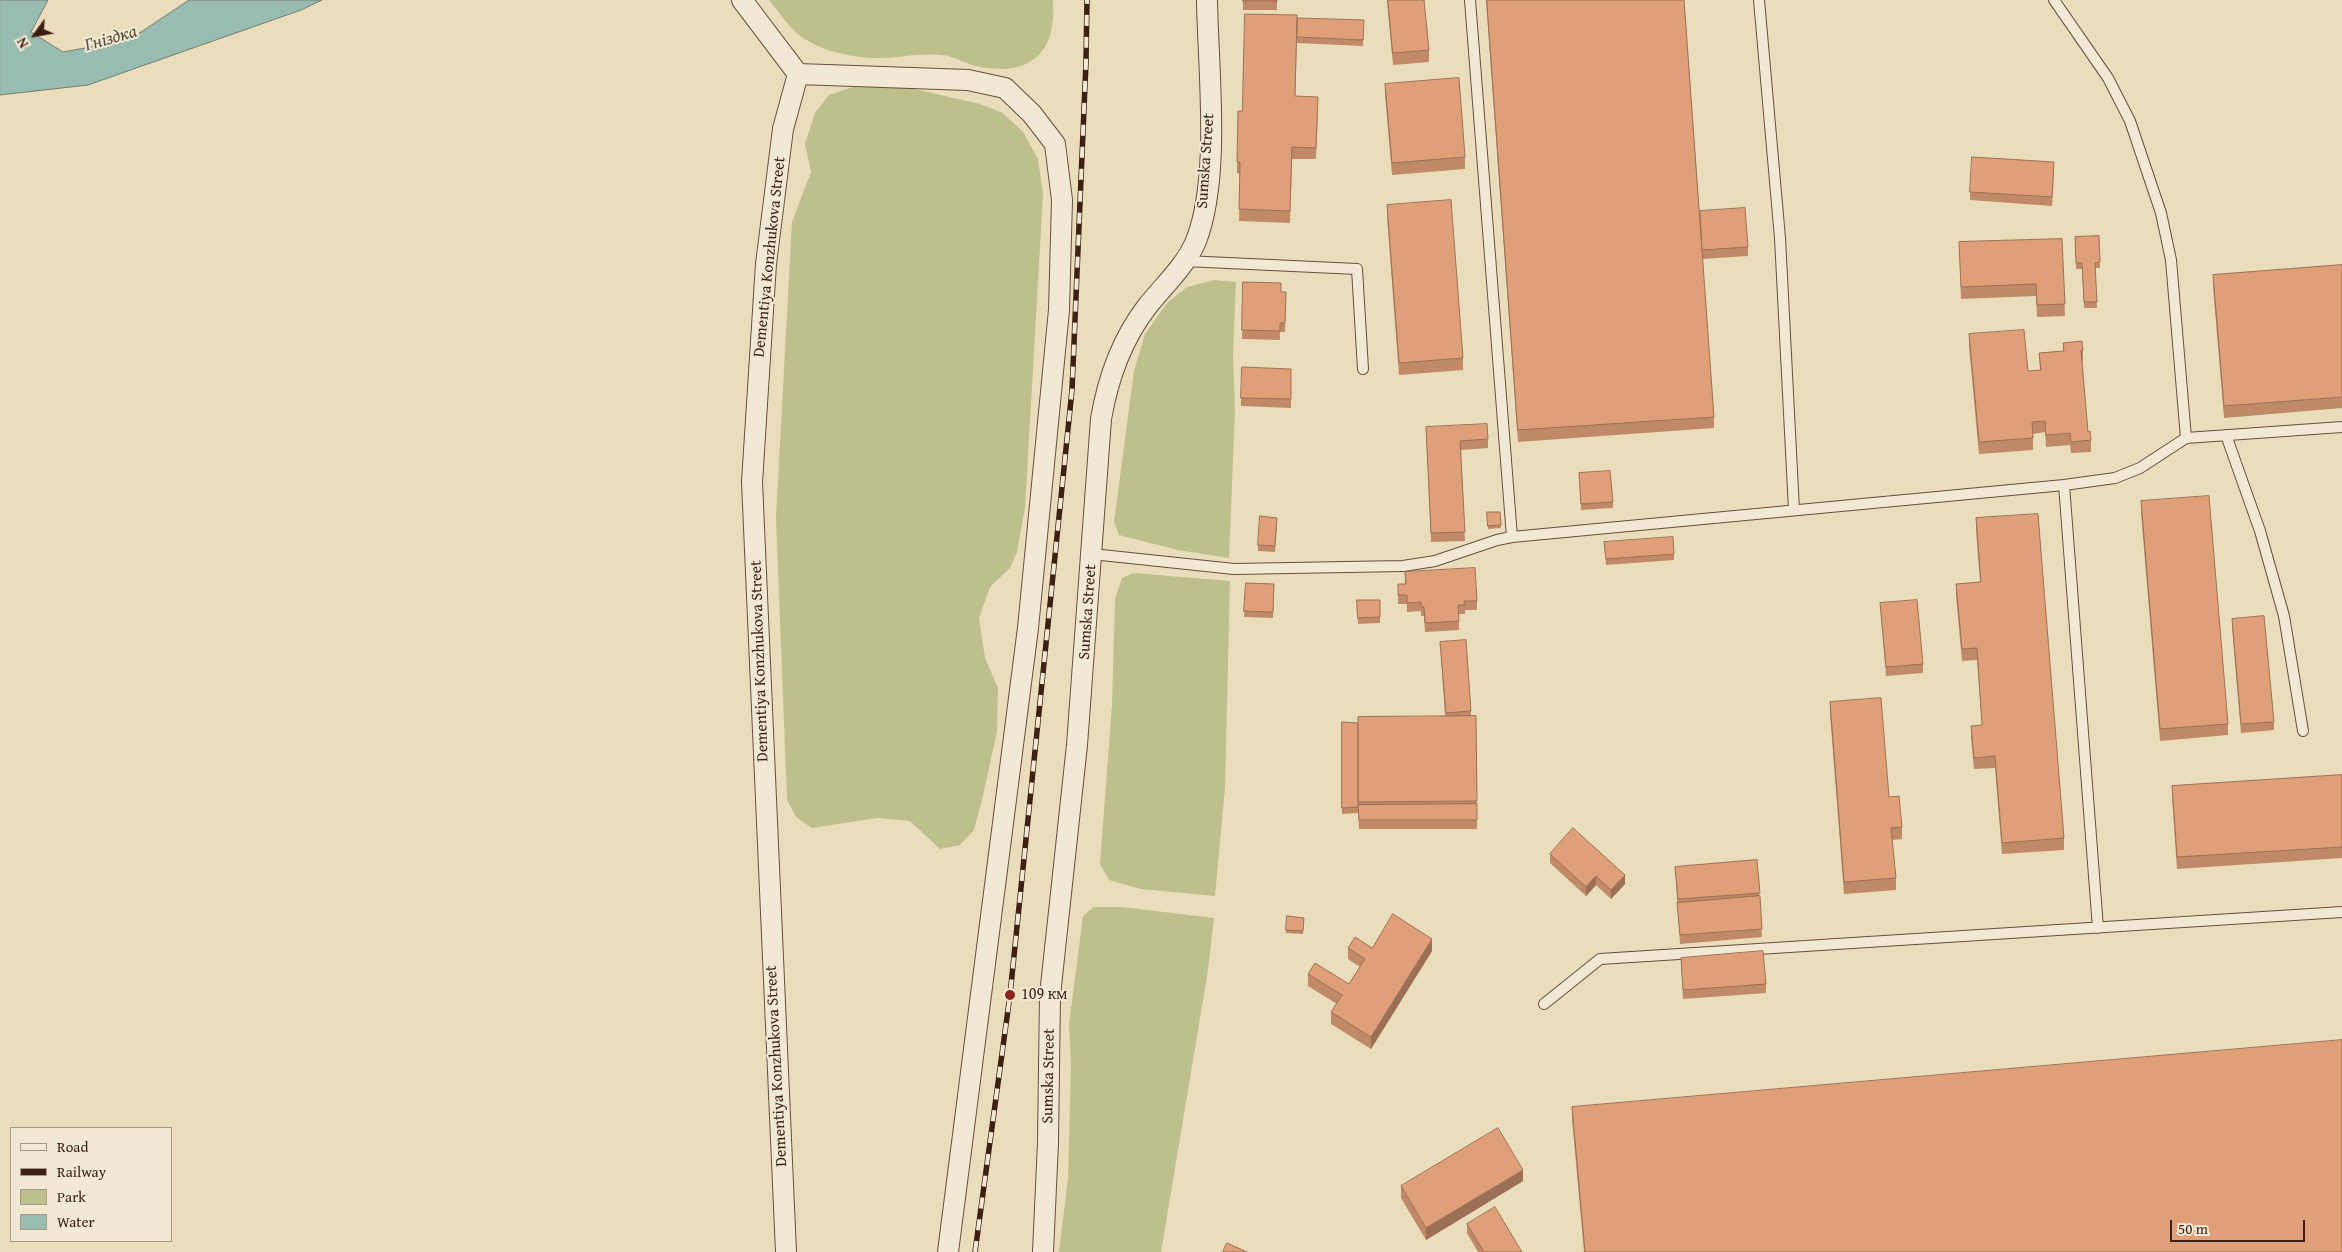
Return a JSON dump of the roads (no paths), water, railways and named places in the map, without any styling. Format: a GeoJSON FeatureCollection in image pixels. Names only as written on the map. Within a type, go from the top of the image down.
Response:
{"type":"FeatureCollection","features":[{"type":"Feature","properties":{"kind":"street"},"geometry":{"type":"LineString","coordinates":[[742,0],[760,21],[798,74],[968,80],[1005,88],[1032,114],[1055,144],[1062,200],[1059,310],[1028,628],[948,1252]]}},
{"type":"Feature","properties":{"kind":"street","name":"Sumska Street"},"geometry":{"type":"LineString","coordinates":[[1042,1252],[1048,1143],[1050,996],[1077,745],[1092,554],[1100,419],[1115,360],[1145,310],[1185,261],[1195,242],[1202,222],[1210,165],[1207,0]]}},
{"type":"Feature","properties":{"kind":"street","name":"Dementiya Konzhukova Street"},"geometry":{"type":"LineString","coordinates":[[786,1252],[752,482],[766,264],[783,129],[798,74]]}},
{"type":"Feature","properties":{"kind":"lane"},"geometry":{"type":"LineString","coordinates":[[1470,0],[1512,537]]}},
{"type":"Feature","properties":{"kind":"lane"},"geometry":{"type":"LineString","coordinates":[[1759,0],[1780,238],[1794,510]]}},
{"type":"Feature","properties":{"kind":"lane"},"geometry":{"type":"LineString","coordinates":[[2054,0],[2108,78],[2130,121],[2162,213],[2171,260],[2186,438]]}},
{"type":"Feature","properties":{"kind":"lane"},"geometry":{"type":"LineString","coordinates":[[1185,261],[1356,269],[1363,369]]}},
{"type":"Feature","properties":{"kind":"lane"},"geometry":{"type":"LineString","coordinates":[[1092,554],[1234,569],[1403,566],[1436,561],[1497,540],[1512,537],[2064,485],[2115,478],[2140,468],[2186,438],[2342,427]]}},
{"type":"Feature","properties":{"kind":"lane"},"geometry":{"type":"LineString","coordinates":[[2226,435],[2260,531],[2284,616],[2303,731]]}},
{"type":"Feature","properties":{"kind":"lane"},"geometry":{"type":"LineString","coordinates":[[2064,485],[2098,928]]}},
{"type":"Feature","properties":{"kind":"lane"},"geometry":{"type":"LineString","coordinates":[[1544,1004],[1600,959],[1762,947],[2342,912]]}},
{"type":"Feature","properties":{"kind":"water","name":"Гніздка"},"geometry":{"type":"Polygon","coordinates":[[[0,0],[48,0],[31,32],[63,52],[129,40],[189,0],[322,0],[301,10],[88,85],[0,95],[0,0]]]}},
{"type":"Feature","properties":{"kind":"railway"},"geometry":{"type":"LineString","coordinates":[[975,1252],[1010,995],[1072,390],[1087,0]]}},
{"type":"Feature","properties":{"kind":"place","name":"109 км"},"geometry":{"type":"Point","coordinates":[1010,995]}}]}
